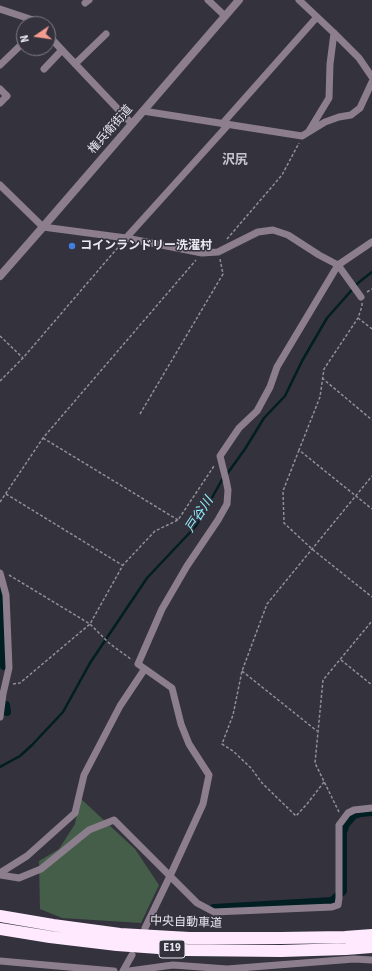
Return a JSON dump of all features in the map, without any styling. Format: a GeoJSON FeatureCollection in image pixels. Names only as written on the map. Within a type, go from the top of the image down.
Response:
{"type":"FeatureCollection","features":[{"type":"Feature","properties":{"kind":"highway","name":"中央自動車道"},"geometry":{"type":"LineString","coordinates":[[0,916],[120,934],[189,938],[297,938],[372,935]]}},
{"type":"Feature","properties":{"kind":"highway","name":"E19"},"geometry":{"type":"LineString","coordinates":[[0,929],[50,938],[117,946],[186,950],[281,951],[372,947]]}},
{"type":"Feature","properties":{"kind":"street"},"geometry":{"type":"LineString","coordinates":[[208,0],[224,16]]}},
{"type":"Feature","properties":{"kind":"street","name":"権兵衛街道"},"geometry":{"type":"LineString","coordinates":[[0,276],[239,0]]}},
{"type":"Feature","properties":{"kind":"street"},"geometry":{"type":"LineString","coordinates":[[299,0],[359,58],[372,77]]}},
{"type":"Feature","properties":{"kind":"street"},"geometry":{"type":"LineString","coordinates":[[0,9],[21,16]]}},
{"type":"Feature","properties":{"kind":"street"},"geometry":{"type":"LineString","coordinates":[[126,238],[317,17]]}},
{"type":"Feature","properties":{"kind":"street"},"geometry":{"type":"LineString","coordinates":[[305,135],[330,98],[330,64],[334,33]]}},
{"type":"Feature","properties":{"kind":"street"},"geometry":{"type":"LineString","coordinates":[[76,64],[106,34]]}},
{"type":"Feature","properties":{"kind":"street"},"geometry":{"type":"LineString","coordinates":[[56,44],[132,124]]}},
{"type":"Feature","properties":{"kind":"street"},"geometry":{"type":"LineString","coordinates":[[0,65],[16,50]]}},
{"type":"Feature","properties":{"kind":"street"},"geometry":{"type":"LineString","coordinates":[[44,69],[62,50]]}},
{"type":"Feature","properties":{"kind":"street"},"geometry":{"type":"LineString","coordinates":[[143,111],[305,135],[325,122],[351,115],[360,108],[372,82]]}},
{"type":"Feature","properties":{"kind":"street"},"geometry":{"type":"LineString","coordinates":[[0,89],[7,96],[0,103]]}},
{"type":"Feature","properties":{"kind":"street"},"geometry":{"type":"LineString","coordinates":[[0,185],[43,228],[126,238],[202,253],[218,252],[258,232],[273,230],[288,236],[338,265],[361,297]]}},
{"type":"Feature","properties":{"kind":"street"},"geometry":{"type":"LineString","coordinates":[[145,928],[203,804],[209,775],[189,744],[181,724],[172,688],[144,670],[138,664],[162,609],[187,566],[227,504],[228,490],[225,471],[220,456],[239,428],[257,411],[270,387],[276,367],[338,265],[372,242]]}},
{"type":"Feature","properties":{"kind":"street"},"geometry":{"type":"LineString","coordinates":[[0,717],[3,694],[3,676],[9,668],[6,595],[3,572]]}},
{"type":"Feature","properties":{"kind":"street"},"geometry":{"type":"LineString","coordinates":[[0,874],[27,856],[75,813],[84,775],[120,706],[144,670]]}},
{"type":"Feature","properties":{"kind":"street"},"geometry":{"type":"LineString","coordinates":[[0,874],[19,878],[41,870],[89,830],[114,820],[197,903],[214,912],[332,907],[338,905],[339,898],[339,825],[348,813],[354,810],[372,808]]}},
{"type":"Feature","properties":{"kind":"street"},"geometry":{"type":"LineString","coordinates":[[123,971],[132,955]]}},
{"type":"Feature","properties":{"kind":"street"},"geometry":{"type":"LineString","coordinates":[[129,971],[173,965],[227,969],[354,959],[372,960]]}},
{"type":"Feature","properties":{"kind":"street"},"geometry":{"type":"LineString","coordinates":[[0,961],[114,971]]}},
{"type":"Feature","properties":{"kind":"path"},"geometry":{"type":"LineString","coordinates":[[226,239],[282,175],[305,135]]}},
{"type":"Feature","properties":{"kind":"path"},"geometry":{"type":"LineString","coordinates":[[0,382],[23,358],[126,238]]}},
{"type":"Feature","properties":{"kind":"path"},"geometry":{"type":"LineString","coordinates":[[140,414],[223,274],[218,252]]}},
{"type":"Feature","properties":{"kind":"path"},"geometry":{"type":"LineString","coordinates":[[0,502],[43,438],[202,253]]}},
{"type":"Feature","properties":{"kind":"path"},"geometry":{"type":"LineString","coordinates":[[361,297],[362,306],[358,318],[324,369],[320,397],[283,491],[284,523],[312,549],[372,597]]}},
{"type":"Feature","properties":{"kind":"path"},"geometry":{"type":"LineString","coordinates":[[358,318],[372,329]]}},
{"type":"Feature","properties":{"kind":"path"},"geometry":{"type":"LineString","coordinates":[[0,336],[23,358]]}},
{"type":"Feature","properties":{"kind":"path"},"geometry":{"type":"LineString","coordinates":[[322,378],[372,420]]}},
{"type":"Feature","properties":{"kind":"path"},"geometry":{"type":"LineString","coordinates":[[43,438],[178,520]]}},
{"type":"Feature","properties":{"kind":"path"},"geometry":{"type":"LineString","coordinates":[[299,450],[372,509]]}},
{"type":"Feature","properties":{"kind":"path"},"geometry":{"type":"LineString","coordinates":[[3,694],[12,684],[20,683],[90,624],[123,565],[155,531],[178,520],[220,456]]}},
{"type":"Feature","properties":{"kind":"path"},"geometry":{"type":"LineString","coordinates":[[324,782],[296,816],[262,783],[251,768],[233,751],[222,744],[233,715],[242,670],[267,604],[372,476]]}},
{"type":"Feature","properties":{"kind":"path"},"geometry":{"type":"LineString","coordinates":[[6,494],[123,565]]}},
{"type":"Feature","properties":{"kind":"path"},"geometry":{"type":"LineString","coordinates":[[3,572],[90,624],[109,643],[138,664]]}},
{"type":"Feature","properties":{"kind":"path"},"geometry":{"type":"LineString","coordinates":[[343,819],[315,763],[323,680],[372,621]]}},
{"type":"Feature","properties":{"kind":"path"},"geometry":{"type":"LineString","coordinates":[[340,660],[372,685]]}},
{"type":"Feature","properties":{"kind":"path"},"geometry":{"type":"LineString","coordinates":[[242,670],[317,731]]}},
{"type":"Feature","properties":{"kind":"green space"},"geometry":{"type":"Polygon","coordinates":[[[80,798],[135,849],[159,885],[141,923],[62,918],[40,909],[39,861],[59,849],[75,824],[80,798]]]}},
{"type":"Feature","properties":{"kind":"waterway","name":"戸谷川"},"geometry":{"type":"LineString","coordinates":[[227,474],[245,449],[264,418],[285,396],[302,361],[327,318],[358,283],[372,272]]}},
{"type":"Feature","properties":{"kind":"waterway","name":"戸谷川"},"geometry":{"type":"LineString","coordinates":[[0,767],[20,756],[63,712],[90,663],[147,578],[196,526],[223,478]]}},
{"type":"Feature","properties":{"kind":"waterway"},"geometry":{"type":"LineString","coordinates":[[0,590],[4,666]]}},
{"type":"Feature","properties":{"kind":"waterway"},"geometry":{"type":"LineString","coordinates":[[6,705],[7,712]]}},
{"type":"Feature","properties":{"kind":"waterway"},"geometry":{"type":"LineString","coordinates":[[214,908],[332,901],[343,891],[343,832],[346,824],[354,815],[372,812]]}},
{"type":"Feature","properties":{"kind":"place","name":"コインランドリー洗濯村"},"geometry":{"type":"Point","coordinates":[72,246]}},
{"type":"Feature","properties":{"kind":"district","name":"沢尻"},"geometry":{"type":"Point","coordinates":[235,161]}}]}
